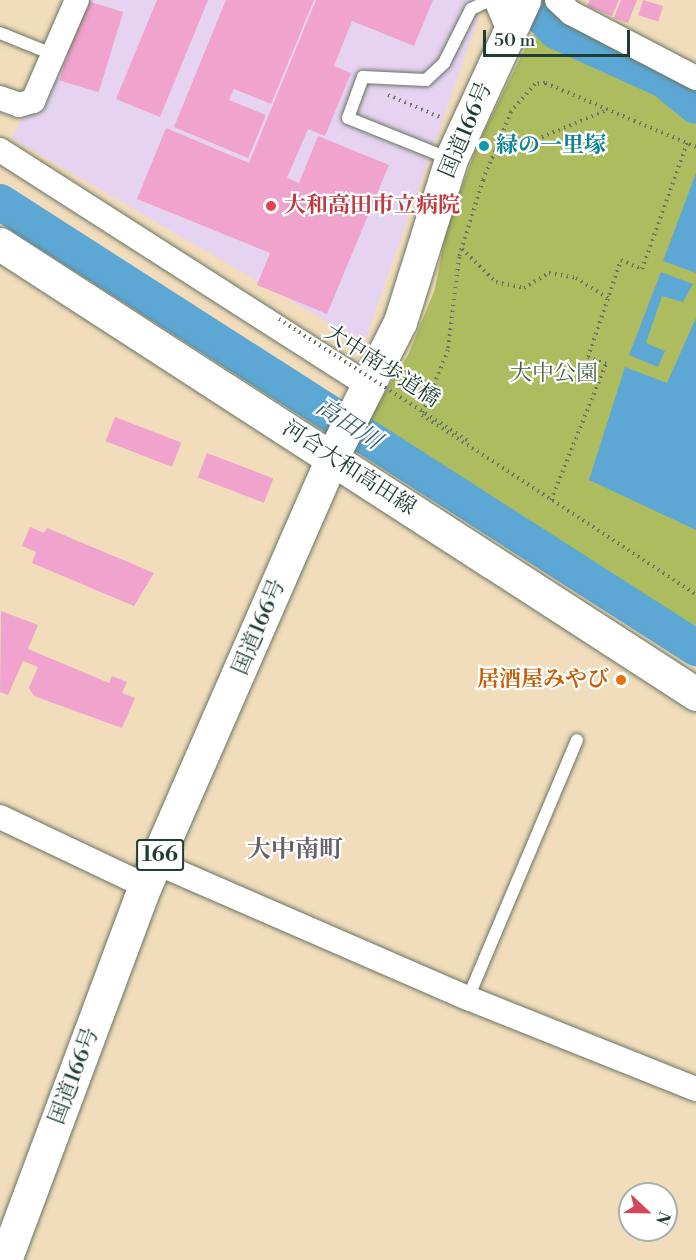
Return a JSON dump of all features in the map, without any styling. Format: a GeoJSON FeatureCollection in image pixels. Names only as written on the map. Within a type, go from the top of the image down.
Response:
{"type":"FeatureCollection","features":[{"type":"Feature","properties":{"kind":"main road","name":"国道166号"},"geometry":{"type":"LineString","coordinates":[[5,1260],[151,875],[335,451],[400,322],[451,159],[507,10]]}},
{"type":"Feature","properties":{"kind":"main road","name":"河合大和高田線"},"geometry":{"type":"LineString","coordinates":[[0,244],[335,451],[696,694]]}},
{"type":"Feature","properties":{"kind":"street"},"geometry":{"type":"LineString","coordinates":[[0,98],[19,105],[33,101],[77,0]]}},
{"type":"Feature","properties":{"kind":"street"},"geometry":{"type":"LineString","coordinates":[[557,0],[571,14],[696,78]]}},
{"type":"Feature","properties":{"kind":"street"},"geometry":{"type":"LineString","coordinates":[[0,150],[361,399]]}},
{"type":"Feature","properties":{"kind":"street"},"geometry":{"type":"LineString","coordinates":[[0,817],[696,1089]]}},
{"type":"Feature","properties":{"kind":"lane"},"geometry":{"type":"LineString","coordinates":[[451,159],[348,118],[363,77],[426,80],[444,63],[471,9],[507,10]]}},
{"type":"Feature","properties":{"kind":"lane"},"geometry":{"type":"LineString","coordinates":[[0,33],[52,54]]}},
{"type":"Feature","properties":{"kind":"lane"},"geometry":{"type":"LineString","coordinates":[[468,998],[577,740]]}},
{"type":"Feature","properties":{"kind":"path"},"geometry":{"type":"LineString","coordinates":[[696,147],[545,83],[535,84],[511,112],[492,158],[462,249],[448,350],[422,416],[467,443],[696,594]]}},
{"type":"Feature","properties":{"kind":"path"},"geometry":{"type":"LineString","coordinates":[[377,90],[443,118]]}},
{"type":"Feature","properties":{"kind":"path"},"geometry":{"type":"LineString","coordinates":[[492,158],[608,110]]}},
{"type":"Feature","properties":{"kind":"path"},"geometry":{"type":"LineString","coordinates":[[551,500],[606,363],[588,357],[621,260],[642,269],[687,144]]}},
{"type":"Feature","properties":{"kind":"path"},"geometry":{"type":"LineString","coordinates":[[462,249],[496,282],[524,288],[549,273],[576,278],[608,298]]}},
{"type":"Feature","properties":{"kind":"path","name":"大中南歩道橋"},"geometry":{"type":"LineString","coordinates":[[279,319],[467,443]]}},
{"type":"Feature","properties":{"kind":"shaded area","name":"大和高田市立病院"},"geometry":{"type":"Polygon","coordinates":[[[82,0],[477,0],[478,19],[364,343],[12,138],[82,0]]]}},
{"type":"Feature","properties":{"kind":"green space","name":"大中公園"},"geometry":{"type":"Polygon","coordinates":[[[532,34],[646,80],[696,119],[696,639],[368,421],[408,355],[435,289],[446,230],[478,144],[532,34]]]}},
{"type":"Feature","properties":{"kind":"water"},"geometry":{"type":"Polygon","coordinates":[[[696,173],[696,273],[663,261],[696,173]]]}},
{"type":"Feature","properties":{"kind":"water"},"geometry":{"type":"Polygon","coordinates":[[[661,272],[693,284],[683,302],[662,296],[646,343],[665,351],[658,367],[629,355],[661,272]]]}},
{"type":"Feature","properties":{"kind":"water"},"geometry":{"type":"Polygon","coordinates":[[[696,318],[696,530],[589,480],[625,367],[667,383],[696,318]]]}},
{"type":"Feature","properties":{"kind":"building"},"geometry":{"type":"Polygon","coordinates":[[[84,0],[123,12],[99,92],[59,80],[84,0]]]}},
{"type":"Feature","properties":{"kind":"building"},"geometry":{"type":"Polygon","coordinates":[[[157,0],[208,0],[160,117],[116,99],[157,0]]]}},
{"type":"Feature","properties":{"kind":"building"},"geometry":{"type":"Polygon","coordinates":[[[226,0],[314,0],[271,104],[234,89],[229,100],[266,115],[248,158],[174,127],[226,0]]]}},
{"type":"Feature","properties":{"kind":"building"},"geometry":{"type":"Polygon","coordinates":[[[316,0],[433,0],[414,46],[352,21],[334,66],[351,73],[325,136],[308,129],[287,178],[299,183],[318,136],[389,165],[327,314],[257,285],[270,253],[137,199],[166,128],[249,163],[316,0]]]}},
{"type":"Feature","properties":{"kind":"building"},"geometry":{"type":"Polygon","coordinates":[[[590,0],[619,0],[612,16],[587,6],[590,0]]]}},
{"type":"Feature","properties":{"kind":"building"},"geometry":{"type":"Polygon","coordinates":[[[621,0],[637,0],[628,23],[614,18],[621,0]]]}},
{"type":"Feature","properties":{"kind":"building"},"geometry":{"type":"Polygon","coordinates":[[[643,0],[663,6],[658,21],[638,15],[643,0]]]}},
{"type":"Feature","properties":{"kind":"building"},"geometry":{"type":"Polygon","coordinates":[[[115,417],[181,442],[172,467],[106,441],[115,417]]]}},
{"type":"Feature","properties":{"kind":"building"},"geometry":{"type":"Polygon","coordinates":[[[207,453],[273,478],[264,503],[198,477],[207,453]]]}},
{"type":"Feature","properties":{"kind":"building"},"geometry":{"type":"Polygon","coordinates":[[[30,527],[44,533],[47,528],[154,573],[134,606],[32,563],[36,552],[22,546],[30,527]]]}},
{"type":"Feature","properties":{"kind":"building"},"geometry":{"type":"Polygon","coordinates":[[[1,611],[38,625],[28,649],[109,683],[112,676],[127,682],[122,693],[135,698],[122,728],[34,696],[29,688],[38,667],[23,661],[8,695],[0,692],[1,611]]]}},
{"type":"Feature","properties":{"kind":"waterway"},"geometry":{"type":"LineString","coordinates":[[526,0],[556,31],[664,80],[696,106]]}},
{"type":"Feature","properties":{"kind":"waterway","name":"高田川"},"geometry":{"type":"LineString","coordinates":[[0,202],[696,648]]}},
{"type":"Feature","properties":{"kind":"place","name":"緑の一里塚"},"geometry":{"type":"Point","coordinates":[484,146]}},
{"type":"Feature","properties":{"kind":"place","name":"大和高田市立病院"},"geometry":{"type":"Point","coordinates":[271,206]}},
{"type":"Feature","properties":{"kind":"place","name":"居酒屋みやび"},"geometry":{"type":"Point","coordinates":[621,680]}},
{"type":"Feature","properties":{"kind":"district","name":"大中南町"},"geometry":{"type":"Point","coordinates":[295,851]}}]}
